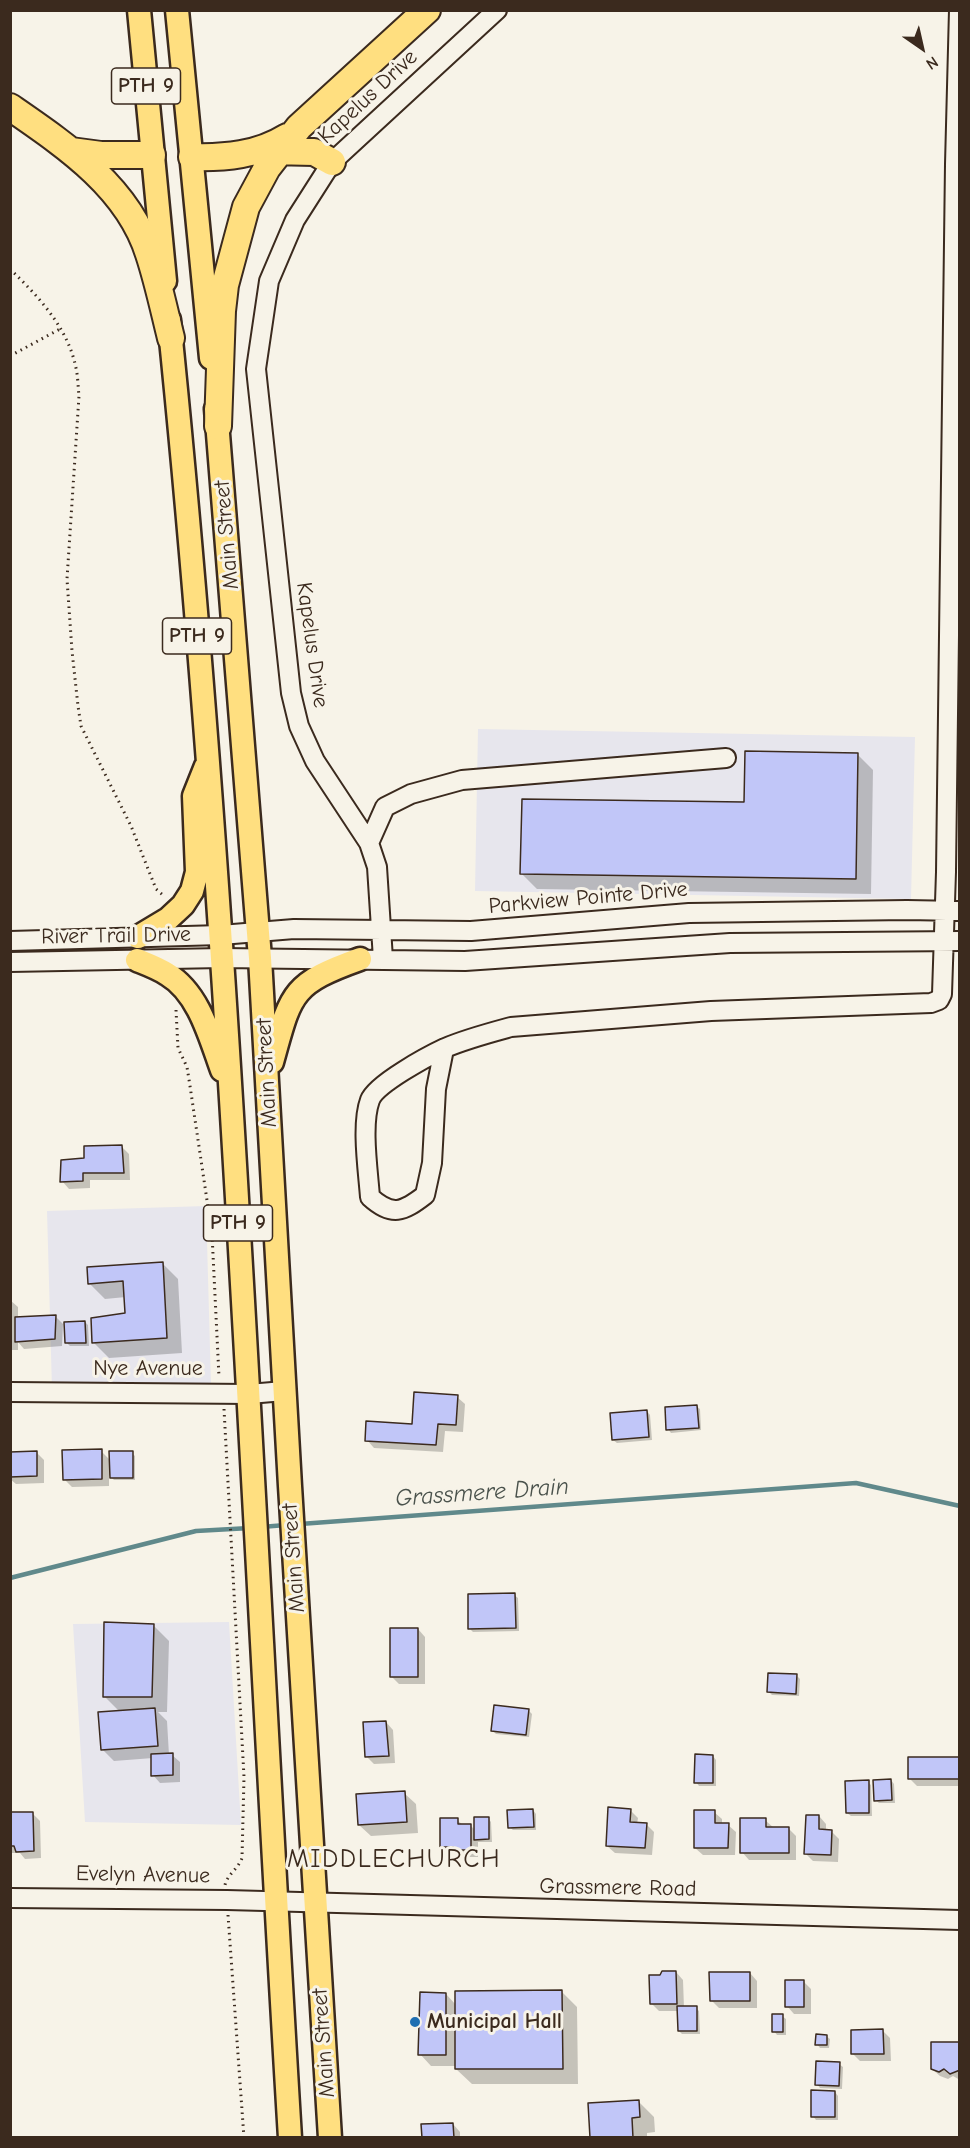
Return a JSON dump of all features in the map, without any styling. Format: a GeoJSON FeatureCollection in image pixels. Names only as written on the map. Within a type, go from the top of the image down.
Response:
{"type":"FeatureCollection","features":[{"type":"Feature","properties":{"kind":"highway"},"geometry":{"type":"LineString","coordinates":[[218,426],[222,311],[227,275],[246,207],[267,168],[272,151],[427,10]]}},
{"type":"Feature","properties":{"kind":"highway"},"geometry":{"type":"LineString","coordinates":[[10,107],[71,151],[115,193],[132,218],[149,252],[171,338]]}},
{"type":"Feature","properties":{"kind":"highway"},"geometry":{"type":"LineString","coordinates":[[71,151],[101,155],[152,155]]}},
{"type":"Feature","properties":{"kind":"highway"},"geometry":{"type":"LineString","coordinates":[[192,158],[217,158],[272,151],[314,152],[332,162]]}},
{"type":"Feature","properties":{"kind":"main road","name":"Main Street"},"geometry":{"type":"LineString","coordinates":[[139,10],[208,759],[249,1394],[252,1488],[290,2138]]}},
{"type":"Feature","properties":{"kind":"main road","name":"Main Street"},"geometry":{"type":"LineString","coordinates":[[177,10],[218,426],[260,958],[330,2138]]}},
{"type":"Feature","properties":{"kind":"main road"},"geometry":{"type":"LineString","coordinates":[[138,937],[168,919],[183,905],[192,891],[197,872],[194,796],[208,759]]}},
{"type":"Feature","properties":{"kind":"main road"},"geometry":{"type":"LineString","coordinates":[[267,1081],[286,1014],[294,997],[316,976],[360,959]]}},
{"type":"Feature","properties":{"kind":"main road"},"geometry":{"type":"LineString","coordinates":[[137,960],[169,974],[189,994],[202,1017],[230,1089]]}},
{"type":"Feature","properties":{"kind":"street","name":"Kapelus Drive"},"geometry":{"type":"LineString","coordinates":[[383,959],[383,929],[377,867],[369,843],[315,761],[299,726],[291,693],[256,369],[269,281],[295,220],[332,162],[496,10]]}},
{"type":"Feature","properties":{"kind":"street"},"geometry":{"type":"LineString","coordinates":[[444,1049],[436,1089],[432,1163],[425,1196],[412,1206],[395,1211],[382,1208],[370,1197],[366,1117],[371,1098],[385,1083],[444,1049],[511,1027],[711,1011],[931,1003],[939,1000],[942,994],[951,942],[952,911],[946,872],[955,152],[959,10]]}},
{"type":"Feature","properties":{"kind":"street"},"geometry":{"type":"LineString","coordinates":[[369,843],[386,807],[411,794],[462,780],[726,758]]}},
{"type":"Feature","properties":{"kind":"street","name":"Parkview Pointe Drive"},"geometry":{"type":"LineString","coordinates":[[220,935],[294,929],[471,932],[689,913],[952,911]]}},
{"type":"Feature","properties":{"kind":"street","name":"River Trail Drive"},"geometry":{"type":"LineString","coordinates":[[10,941],[220,935]]}},
{"type":"Feature","properties":{"kind":"street"},"geometry":{"type":"LineString","coordinates":[[222,958],[465,961],[730,943],[951,942]]}},
{"type":"Feature","properties":{"kind":"street","name":"River Trail Drive"},"geometry":{"type":"LineString","coordinates":[[10,962],[222,958]]}},
{"type":"Feature","properties":{"kind":"street","name":"Nye Avenue"},"geometry":{"type":"LineString","coordinates":[[10,1392],[249,1394],[284,1391]]}},
{"type":"Feature","properties":{"kind":"street","name":"Evelyn Avenue"},"geometry":{"type":"LineString","coordinates":[[10,1898],[276,1902]]}},
{"type":"Feature","properties":{"kind":"street","name":"Grassmere Road"},"geometry":{"type":"LineString","coordinates":[[276,1902],[960,1920]]}},
{"type":"Feature","properties":{"kind":"path"},"geometry":{"type":"LineString","coordinates":[[10,269],[48,309],[60,329],[76,368],[79,396],[67,579],[74,680],[81,726],[131,826],[156,889],[164,897],[172,898],[183,905]]}},
{"type":"Feature","properties":{"kind":"path"},"geometry":{"type":"LineString","coordinates":[[10,356],[60,329]]}},
{"type":"Feature","properties":{"kind":"path"},"geometry":{"type":"LineString","coordinates":[[189,994],[176,1006],[178,1048],[187,1068],[212,1234],[220,1374],[218,1380],[224,1394],[244,1778],[242,1858],[238,1868],[226,1879],[225,1885],[244,2138]]}},
{"type":"Feature","properties":{"kind":"shaded area"},"geometry":{"type":"Polygon","coordinates":[[[478,729],[915,737],[911,899],[475,891],[478,729]]]}},
{"type":"Feature","properties":{"kind":"shaded area"},"geometry":{"type":"Polygon","coordinates":[[[206,1206],[211,1384],[52,1389],[47,1211],[206,1206]]]}},
{"type":"Feature","properties":{"kind":"shaded area"},"geometry":{"type":"Polygon","coordinates":[[[229,1622],[241,1825],[85,1822],[73,1624],[229,1622]]]}},
{"type":"Feature","properties":{"kind":"building"},"geometry":{"type":"Polygon","coordinates":[[[745,751],[858,753],[856,879],[520,874],[522,799],[744,802],[745,751]]]}},
{"type":"Feature","properties":{"kind":"building"},"geometry":{"type":"Polygon","coordinates":[[[122,1145],[124,1173],[83,1173],[83,1181],[60,1182],[61,1160],[84,1158],[84,1146],[122,1145]]]}},
{"type":"Feature","properties":{"kind":"building"},"geometry":{"type":"Polygon","coordinates":[[[163,1262],[167,1338],[92,1343],[91,1318],[125,1313],[123,1281],[88,1284],[87,1267],[163,1262]]]}},
{"type":"Feature","properties":{"kind":"building"},"geometry":{"type":"Polygon","coordinates":[[[56,1315],[55,1339],[15,1342],[15,1317],[56,1315]]]}},
{"type":"Feature","properties":{"kind":"building"},"geometry":{"type":"Polygon","coordinates":[[[85,1321],[86,1343],[65,1343],[64,1322],[85,1321]]]}},
{"type":"Feature","properties":{"kind":"building"},"geometry":{"type":"Polygon","coordinates":[[[414,1392],[458,1395],[456,1425],[438,1424],[436,1445],[365,1441],[366,1421],[412,1424],[414,1392]]]}},
{"type":"Feature","properties":{"kind":"building"},"geometry":{"type":"Polygon","coordinates":[[[697,1405],[699,1428],[666,1430],[665,1407],[697,1405]]]}},
{"type":"Feature","properties":{"kind":"building"},"geometry":{"type":"Polygon","coordinates":[[[647,1410],[649,1437],[612,1440],[610,1413],[647,1410]]]}},
{"type":"Feature","properties":{"kind":"building"},"geometry":{"type":"Polygon","coordinates":[[[102,1449],[102,1479],[63,1480],[62,1450],[102,1449]]]}},
{"type":"Feature","properties":{"kind":"building"},"geometry":{"type":"Polygon","coordinates":[[[37,1451],[37,1476],[10,1477],[10,1452],[37,1451]]]}},
{"type":"Feature","properties":{"kind":"building"},"geometry":{"type":"Polygon","coordinates":[[[109,1451],[133,1451],[133,1478],[110,1478],[109,1451]]]}},
{"type":"Feature","properties":{"kind":"building"},"geometry":{"type":"Polygon","coordinates":[[[515,1593],[516,1628],[468,1629],[468,1594],[515,1593]]]}},
{"type":"Feature","properties":{"kind":"building"},"geometry":{"type":"Polygon","coordinates":[[[104,1622],[154,1624],[152,1697],[103,1697],[104,1622]]]}},
{"type":"Feature","properties":{"kind":"building"},"geometry":{"type":"Polygon","coordinates":[[[390,1628],[418,1628],[418,1677],[390,1677],[390,1628]]]}},
{"type":"Feature","properties":{"kind":"building"},"geometry":{"type":"Polygon","coordinates":[[[768,1673],[797,1674],[796,1694],[767,1692],[768,1673]]]}},
{"type":"Feature","properties":{"kind":"building"},"geometry":{"type":"Polygon","coordinates":[[[494,1705],[529,1709],[526,1735],[491,1731],[494,1705]]]}},
{"type":"Feature","properties":{"kind":"building"},"geometry":{"type":"Polygon","coordinates":[[[155,1708],[158,1746],[101,1750],[98,1712],[155,1708]]]}},
{"type":"Feature","properties":{"kind":"building"},"geometry":{"type":"Polygon","coordinates":[[[386,1721],[389,1756],[365,1757],[363,1722],[386,1721]]]}},
{"type":"Feature","properties":{"kind":"building"},"geometry":{"type":"Polygon","coordinates":[[[173,1753],[173,1775],[151,1776],[151,1754],[173,1753]]]}},
{"type":"Feature","properties":{"kind":"building"},"geometry":{"type":"Polygon","coordinates":[[[695,1754],[713,1755],[713,1783],[694,1783],[695,1754]]]}},
{"type":"Feature","properties":{"kind":"building"},"geometry":{"type":"Polygon","coordinates":[[[908,1757],[960,1757],[960,1779],[908,1779],[908,1757]]]}},
{"type":"Feature","properties":{"kind":"building"},"geometry":{"type":"Polygon","coordinates":[[[891,1779],[892,1800],[874,1801],[873,1780],[891,1779]]]}},
{"type":"Feature","properties":{"kind":"building"},"geometry":{"type":"Polygon","coordinates":[[[869,1780],[869,1813],[846,1813],[845,1781],[869,1780]]]}},
{"type":"Feature","properties":{"kind":"building"},"geometry":{"type":"Polygon","coordinates":[[[405,1791],[407,1822],[358,1825],[356,1794],[405,1791]]]}},
{"type":"Feature","properties":{"kind":"building"},"geometry":{"type":"Polygon","coordinates":[[[608,1807],[631,1809],[630,1822],[647,1823],[645,1848],[606,1846],[608,1807]]]}},
{"type":"Feature","properties":{"kind":"building"},"geometry":{"type":"Polygon","coordinates":[[[533,1809],[534,1827],[508,1828],[507,1810],[533,1809]]]}},
{"type":"Feature","properties":{"kind":"building"},"geometry":{"type":"Polygon","coordinates":[[[694,1810],[715,1810],[715,1823],[729,1823],[728,1848],[694,1848],[694,1810]]]}},
{"type":"Feature","properties":{"kind":"building"},"geometry":{"type":"Polygon","coordinates":[[[10,1812],[33,1812],[34,1851],[16,1852],[14,1846],[10,1846],[10,1812]]]}},
{"type":"Feature","properties":{"kind":"building"},"geometry":{"type":"Polygon","coordinates":[[[806,1815],[819,1815],[819,1829],[832,1830],[831,1855],[804,1854],[806,1815]]]}},
{"type":"Feature","properties":{"kind":"building"},"geometry":{"type":"Polygon","coordinates":[[[474,1817],[489,1817],[489,1839],[474,1840],[474,1817]]]}},
{"type":"Feature","properties":{"kind":"building"},"geometry":{"type":"Polygon","coordinates":[[[440,1818],[458,1818],[458,1824],[471,1824],[471,1850],[440,1847],[440,1818]]]}},
{"type":"Feature","properties":{"kind":"building"},"geometry":{"type":"Polygon","coordinates":[[[740,1818],[766,1818],[766,1827],[789,1827],[789,1853],[740,1853],[740,1818]]]}},
{"type":"Feature","properties":{"kind":"building"},"geometry":{"type":"Polygon","coordinates":[[[662,1971],[676,1971],[677,2004],[650,2004],[649,1975],[660,1975],[662,1971]]]}},
{"type":"Feature","properties":{"kind":"building"},"geometry":{"type":"Polygon","coordinates":[[[709,1972],[750,1972],[750,2001],[710,2001],[709,1972]]]}},
{"type":"Feature","properties":{"kind":"building"},"geometry":{"type":"Polygon","coordinates":[[[785,1980],[804,1980],[804,2007],[785,2007],[785,1980]]]}},
{"type":"Feature","properties":{"kind":"building"},"geometry":{"type":"Polygon","coordinates":[[[562,1990],[563,2069],[455,2069],[455,1991],[562,1990]]]}},
{"type":"Feature","properties":{"kind":"building"},"geometry":{"type":"Polygon","coordinates":[[[420,1992],[446,1993],[446,2055],[418,2055],[420,1992]]]}},
{"type":"Feature","properties":{"kind":"building"},"geometry":{"type":"Polygon","coordinates":[[[677,2006],[697,2006],[697,2031],[678,2031],[677,2006]]]}},
{"type":"Feature","properties":{"kind":"building"},"geometry":{"type":"Polygon","coordinates":[[[772,2014],[783,2014],[783,2032],[772,2032],[772,2014]]]}},
{"type":"Feature","properties":{"kind":"building"},"geometry":{"type":"Polygon","coordinates":[[[883,2029],[884,2054],[851,2054],[851,2030],[883,2029]]]}},
{"type":"Feature","properties":{"kind":"building"},"geometry":{"type":"Polygon","coordinates":[[[816,2034],[827,2035],[827,2045],[815,2045],[816,2034]]]}},
{"type":"Feature","properties":{"kind":"building"},"geometry":{"type":"Polygon","coordinates":[[[931,2042],[960,2042],[960,2070],[950,2074],[944,2069],[939,2072],[931,2069],[931,2042]]]}},
{"type":"Feature","properties":{"kind":"building"},"geometry":{"type":"Polygon","coordinates":[[[816,2061],[840,2062],[839,2086],[815,2085],[816,2061]]]}},
{"type":"Feature","properties":{"kind":"building"},"geometry":{"type":"Polygon","coordinates":[[[811,2090],[835,2091],[835,2117],[811,2117],[811,2090]]]}},
{"type":"Feature","properties":{"kind":"building"},"geometry":{"type":"Polygon","coordinates":[[[639,2100],[640,2117],[632,2118],[633,2138],[590,2138],[588,2103],[639,2100]]]}},
{"type":"Feature","properties":{"kind":"building"},"geometry":{"type":"Polygon","coordinates":[[[453,2123],[454,2138],[422,2138],[421,2124],[453,2123]]]}},
{"type":"Feature","properties":{"kind":"waterway","name":"Grassmere Drain"},"geometry":{"type":"LineString","coordinates":[[300,1524],[856,1483],[960,1506]]}},
{"type":"Feature","properties":{"kind":"waterway","name":"Grassmere Drain"},"geometry":{"type":"LineString","coordinates":[[261,1527],[286,1525]]}},
{"type":"Feature","properties":{"kind":"waterway","name":"Grassmere Drain"},"geometry":{"type":"LineString","coordinates":[[10,1578],[196,1531],[250,1528]]}},
{"type":"Feature","properties":{"kind":"place","name":"Municipal Hall"},"geometry":{"type":"Point","coordinates":[415,2022]}},
{"type":"Feature","properties":{"kind":"district","name":"MIDDLECHURCH"},"geometry":{"type":"Point","coordinates":[394,1860]}}]}
